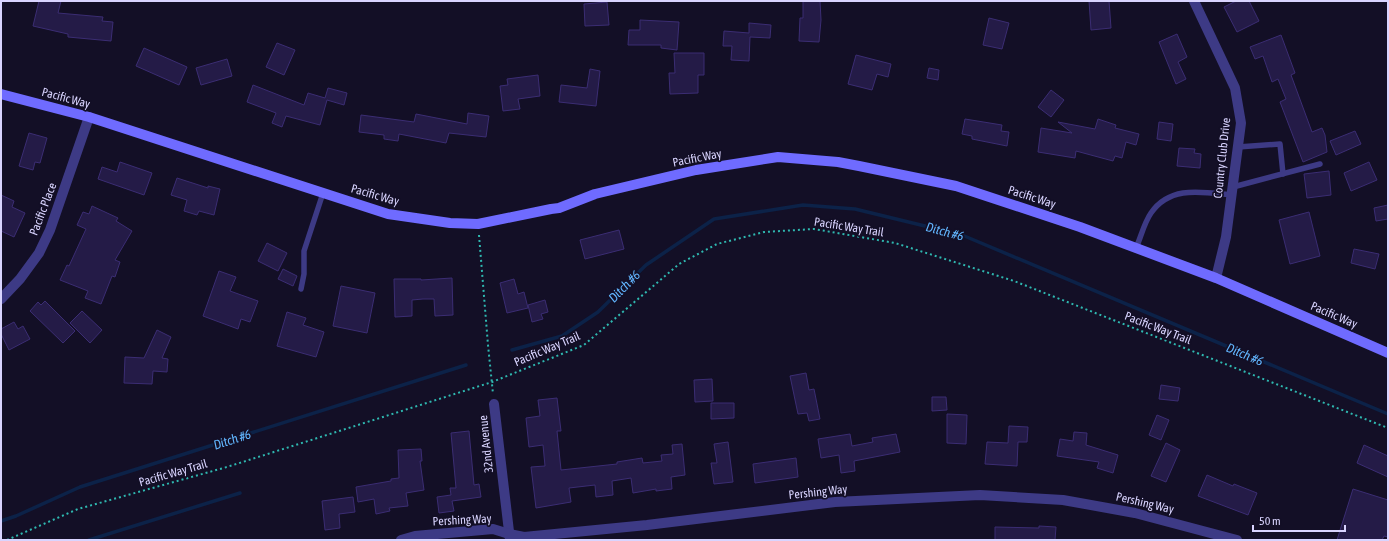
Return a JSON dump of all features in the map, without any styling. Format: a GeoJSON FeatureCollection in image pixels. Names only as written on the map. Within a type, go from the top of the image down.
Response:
{"type":"FeatureCollection","features":[{"type":"Feature","properties":{"kind":"main road","name":"Pacific Way"},"geometry":{"type":"LineString","coordinates":[[1,94],[89,117],[388,214],[450,223],[478,224],[559,208],[595,194],[696,170],[778,157],[845,163],[891,171],[956,186],[1080,227],[1216,278],[1388,353]]}},
{"type":"Feature","properties":{"kind":"street","name":"Country Club Drive"},"geometry":{"type":"LineString","coordinates":[[1194,1],[1235,88],[1241,123],[1226,237],[1216,278]]}},
{"type":"Feature","properties":{"kind":"street","name":"Pacific Place"},"geometry":{"type":"LineString","coordinates":[[1,299],[20,279],[39,253],[50,230],[89,117]]}},
{"type":"Feature","properties":{"kind":"street","name":"32nd Avenue"},"geometry":{"type":"LineString","coordinates":[[494,404],[509,537]]}},
{"type":"Feature","properties":{"kind":"street","name":"Pershing Way"},"geometry":{"type":"LineString","coordinates":[[401,540],[416,536],[493,529],[509,537],[524,537],[647,525],[835,502],[980,495],[1063,500],[1135,512],[1237,540]]}},
{"type":"Feature","properties":{"kind":"lane"},"geometry":{"type":"LineString","coordinates":[[1238,147],[1280,144],[1283,174]]}},
{"type":"Feature","properties":{"kind":"lane"},"geometry":{"type":"LineString","coordinates":[[1136,248],[1150,214],[1160,203],[1173,195],[1194,191],[1232,191],[1283,174],[1320,164]]}},
{"type":"Feature","properties":{"kind":"lane"},"geometry":{"type":"LineString","coordinates":[[301,289],[304,274],[304,251],[323,193]]}},
{"type":"Feature","properties":{"kind":"path","name":"32nd Avenue"},"geometry":{"type":"LineString","coordinates":[[478,224],[494,404]]}},
{"type":"Feature","properties":{"kind":"path","name":"Pacific Way Trail"},"geometry":{"type":"LineString","coordinates":[[7,540],[78,510],[227,467],[492,382],[584,344],[679,264],[717,244],[764,232],[814,229],[895,243],[1014,281],[1388,428]]}},
{"type":"Feature","properties":{"kind":"building"},"geometry":{"type":"Polygon","coordinates":[[[39,1],[61,1],[58,13],[103,17],[102,21],[113,22],[111,41],[68,37],[68,34],[33,26],[39,1]]]}},
{"type":"Feature","properties":{"kind":"building"},"geometry":{"type":"Polygon","coordinates":[[[803,1],[820,1],[821,20],[819,42],[799,41],[800,18],[803,18],[803,1]]]}},
{"type":"Feature","properties":{"kind":"building"},"geometry":{"type":"Polygon","coordinates":[[[1089,1],[1109,1],[1111,28],[1091,30],[1089,1]]]}},
{"type":"Feature","properties":{"kind":"building"},"geometry":{"type":"Polygon","coordinates":[[[1236,1],[1249,1],[1259,21],[1237,32],[1224,7],[1236,1]]]}},
{"type":"Feature","properties":{"kind":"building"},"geometry":{"type":"Polygon","coordinates":[[[607,2],[609,25],[585,26],[584,4],[607,2]]]}},
{"type":"Feature","properties":{"kind":"building"},"geometry":{"type":"Polygon","coordinates":[[[989,18],[1009,23],[1002,49],[983,45],[989,18]]]}},
{"type":"Feature","properties":{"kind":"building"},"geometry":{"type":"Polygon","coordinates":[[[640,20],[679,22],[677,50],[661,48],[661,45],[628,45],[629,30],[640,30],[640,20]]]}},
{"type":"Feature","properties":{"kind":"building"},"geometry":{"type":"Polygon","coordinates":[[[749,23],[771,25],[770,38],[750,37],[749,61],[731,60],[732,46],[723,46],[724,31],[749,33],[749,23]]]}},
{"type":"Feature","properties":{"kind":"building"},"geometry":{"type":"Polygon","coordinates":[[[1177,34],[1187,57],[1178,62],[1186,79],[1176,84],[1159,42],[1177,34]]]}},
{"type":"Feature","properties":{"kind":"building"},"geometry":{"type":"Polygon","coordinates":[[[1281,35],[1295,73],[1291,75],[1312,132],[1322,128],[1325,135],[1327,152],[1303,162],[1280,102],[1286,99],[1278,79],[1272,82],[1263,56],[1255,59],[1250,47],[1281,35]]]}},
{"type":"Feature","properties":{"kind":"building"},"geometry":{"type":"Polygon","coordinates":[[[277,43],[295,50],[284,75],[266,67],[277,43]]]}},
{"type":"Feature","properties":{"kind":"building"},"geometry":{"type":"Polygon","coordinates":[[[144,48],[187,67],[179,85],[136,66],[144,48]]]}},
{"type":"Feature","properties":{"kind":"building"},"geometry":{"type":"Polygon","coordinates":[[[674,53],[704,53],[704,75],[698,75],[698,93],[670,94],[669,73],[675,73],[674,53]]]}},
{"type":"Feature","properties":{"kind":"building"},"geometry":{"type":"Polygon","coordinates":[[[856,55],[891,64],[888,77],[877,74],[872,90],[848,84],[856,55]]]}},
{"type":"Feature","properties":{"kind":"building"},"geometry":{"type":"Polygon","coordinates":[[[227,59],[232,76],[201,85],[196,68],[227,59]]]}},
{"type":"Feature","properties":{"kind":"building"},"geometry":{"type":"Polygon","coordinates":[[[929,68],[939,70],[938,80],[927,78],[929,68]]]}},
{"type":"Feature","properties":{"kind":"building"},"geometry":{"type":"Polygon","coordinates":[[[590,69],[600,71],[596,106],[559,102],[561,85],[587,88],[590,69]]]}},
{"type":"Feature","properties":{"kind":"building"},"geometry":{"type":"Polygon","coordinates":[[[538,75],[540,96],[518,99],[520,109],[503,111],[500,86],[508,85],[507,79],[538,75]]]}},
{"type":"Feature","properties":{"kind":"building"},"geometry":{"type":"Polygon","coordinates":[[[253,85],[304,105],[308,93],[325,98],[328,88],[347,93],[344,105],[327,100],[320,125],[286,116],[282,127],[272,123],[276,113],[247,102],[253,85]]]}},
{"type":"Feature","properties":{"kind":"building"},"geometry":{"type":"Polygon","coordinates":[[[1051,90],[1064,100],[1051,117],[1038,107],[1051,90]]]}},
{"type":"Feature","properties":{"kind":"building"},"geometry":{"type":"Polygon","coordinates":[[[468,113],[489,116],[486,137],[449,133],[446,143],[399,134],[398,141],[384,139],[384,135],[359,132],[361,115],[414,122],[416,114],[467,124],[468,113]]]}},
{"type":"Feature","properties":{"kind":"building"},"geometry":{"type":"Polygon","coordinates":[[[965,119],[1002,125],[1001,131],[1009,132],[1007,146],[972,139],[972,136],[962,134],[965,119]]]}},
{"type":"Feature","properties":{"kind":"building"},"geometry":{"type":"Polygon","coordinates":[[[1098,119],[1116,125],[1115,128],[1139,134],[1136,145],[1126,142],[1122,158],[1115,156],[1113,161],[1076,151],[1075,158],[1038,152],[1041,128],[1072,133],[1058,122],[1095,129],[1098,119]]]}},
{"type":"Feature","properties":{"kind":"building"},"geometry":{"type":"Polygon","coordinates":[[[1159,122],[1173,124],[1171,141],[1157,139],[1159,122]]]}},
{"type":"Feature","properties":{"kind":"building"},"geometry":{"type":"Polygon","coordinates":[[[1355,131],[1361,144],[1336,155],[1330,141],[1355,131]]]}},
{"type":"Feature","properties":{"kind":"building"},"geometry":{"type":"Polygon","coordinates":[[[29,133],[47,138],[40,163],[35,162],[33,170],[19,166],[29,133]]]}},
{"type":"Feature","properties":{"kind":"building"},"geometry":{"type":"Polygon","coordinates":[[[1179,148],[1195,149],[1194,153],[1201,154],[1200,168],[1177,166],[1179,148]]]}},
{"type":"Feature","properties":{"kind":"building"},"geometry":{"type":"Polygon","coordinates":[[[120,162],[152,173],[144,195],[98,179],[102,167],[117,172],[120,162]]]}},
{"type":"Feature","properties":{"kind":"building"},"geometry":{"type":"Polygon","coordinates":[[[1369,162],[1377,180],[1351,191],[1344,173],[1369,162]]]}},
{"type":"Feature","properties":{"kind":"building"},"geometry":{"type":"Polygon","coordinates":[[[1329,171],[1331,195],[1307,198],[1304,174],[1329,171]]]}},
{"type":"Feature","properties":{"kind":"building"},"geometry":{"type":"Polygon","coordinates":[[[177,178],[208,188],[208,186],[220,189],[214,215],[199,211],[197,215],[184,211],[187,200],[171,195],[177,178]]]}},
{"type":"Feature","properties":{"kind":"building"},"geometry":{"type":"Polygon","coordinates":[[[1,195],[14,201],[12,207],[25,213],[14,237],[1,231],[1,195]]]}},
{"type":"Feature","properties":{"kind":"building"},"geometry":{"type":"Polygon","coordinates":[[[1388,205],[1388,219],[1376,221],[1374,208],[1388,205]]]}},
{"type":"Feature","properties":{"kind":"building"},"geometry":{"type":"Polygon","coordinates":[[[92,206],[118,218],[116,221],[132,231],[115,260],[120,262],[115,277],[112,276],[101,304],[85,298],[88,291],[60,280],[67,265],[69,266],[86,229],[77,225],[83,212],[89,214],[92,206]]]}},
{"type":"Feature","properties":{"kind":"building"},"geometry":{"type":"Polygon","coordinates":[[[1309,212],[1320,256],[1290,264],[1279,220],[1309,212]]]}},
{"type":"Feature","properties":{"kind":"building"},"geometry":{"type":"Polygon","coordinates":[[[619,230],[624,249],[585,259],[580,240],[619,230]]]}},
{"type":"Feature","properties":{"kind":"building"},"geometry":{"type":"Polygon","coordinates":[[[267,243],[287,253],[278,271],[258,261],[267,243]]]}},
{"type":"Feature","properties":{"kind":"building"},"geometry":{"type":"Polygon","coordinates":[[[1354,249],[1379,254],[1375,269],[1351,263],[1354,249]]]}},
{"type":"Feature","properties":{"kind":"building"},"geometry":{"type":"Polygon","coordinates":[[[283,269],[297,276],[293,286],[278,279],[283,269]]]}},
{"type":"Feature","properties":{"kind":"building"},"geometry":{"type":"Polygon","coordinates":[[[219,271],[236,277],[230,291],[258,301],[250,322],[241,319],[238,329],[203,316],[219,271]]]}},
{"type":"Feature","properties":{"kind":"building"},"geometry":{"type":"Polygon","coordinates":[[[452,278],[453,315],[435,316],[434,299],[423,299],[412,300],[412,316],[395,317],[394,279],[421,280],[452,278]]]}},
{"type":"Feature","properties":{"kind":"building"},"geometry":{"type":"Polygon","coordinates":[[[514,279],[518,294],[524,292],[528,308],[507,313],[500,283],[514,279]]]}},
{"type":"Feature","properties":{"kind":"building"},"geometry":{"type":"Polygon","coordinates":[[[341,286],[375,293],[367,333],[333,326],[341,286]]]}},
{"type":"Feature","properties":{"kind":"building"},"geometry":{"type":"Polygon","coordinates":[[[545,300],[548,312],[541,314],[543,319],[532,322],[528,305],[545,300]]]}},
{"type":"Feature","properties":{"kind":"building"},"geometry":{"type":"Polygon","coordinates":[[[45,301],[75,331],[63,343],[30,311],[38,302],[41,305],[45,301]]]}},
{"type":"Feature","properties":{"kind":"building"},"geometry":{"type":"Polygon","coordinates":[[[82,311],[102,330],[90,343],[70,323],[82,311]]]}},
{"type":"Feature","properties":{"kind":"building"},"geometry":{"type":"Polygon","coordinates":[[[287,312],[306,318],[303,325],[324,332],[316,357],[277,346],[287,312]]]}},
{"type":"Feature","properties":{"kind":"building"},"geometry":{"type":"Polygon","coordinates":[[[14,322],[18,329],[23,326],[30,339],[9,350],[1,334],[1,329],[14,322]]]}},
{"type":"Feature","properties":{"kind":"building"},"geometry":{"type":"Polygon","coordinates":[[[157,330],[171,337],[162,358],[168,359],[167,372],[153,371],[152,384],[124,383],[125,357],[144,358],[157,330]]]}},
{"type":"Feature","properties":{"kind":"building"},"geometry":{"type":"Polygon","coordinates":[[[806,373],[809,390],[814,389],[820,419],[809,421],[807,413],[798,414],[790,376],[806,373]]]}},
{"type":"Feature","properties":{"kind":"building"},"geometry":{"type":"Polygon","coordinates":[[[712,379],[713,401],[695,402],[694,380],[712,379]]]}},
{"type":"Feature","properties":{"kind":"building"},"geometry":{"type":"Polygon","coordinates":[[[1161,385],[1180,388],[1178,401],[1159,399],[1161,385]]]}},
{"type":"Feature","properties":{"kind":"building"},"geometry":{"type":"Polygon","coordinates":[[[932,397],[946,397],[947,410],[932,411],[932,397]]]}},
{"type":"Feature","properties":{"kind":"building"},"geometry":{"type":"Polygon","coordinates":[[[557,398],[561,431],[557,431],[561,470],[617,464],[617,462],[642,458],[643,463],[662,461],[661,455],[673,454],[672,445],[682,444],[685,475],[671,477],[672,489],[656,491],[656,489],[633,493],[631,478],[612,481],[613,495],[596,497],[595,485],[569,488],[571,502],[536,508],[531,467],[545,466],[543,445],[529,447],[526,418],[540,416],[538,400],[557,398]]]}},
{"type":"Feature","properties":{"kind":"building"},"geometry":{"type":"Polygon","coordinates":[[[711,403],[734,403],[734,418],[711,419],[711,403]]]}},
{"type":"Feature","properties":{"kind":"building"},"geometry":{"type":"Polygon","coordinates":[[[947,414],[967,415],[966,444],[947,443],[947,414]]]}},
{"type":"Feature","properties":{"kind":"building"},"geometry":{"type":"Polygon","coordinates":[[[1157,415],[1169,420],[1161,440],[1149,435],[1157,415]]]}},
{"type":"Feature","properties":{"kind":"building"},"geometry":{"type":"Polygon","coordinates":[[[1009,426],[1028,427],[1027,442],[1018,442],[1017,466],[985,464],[987,442],[1008,443],[1009,426]]]}},
{"type":"Feature","properties":{"kind":"building"},"geometry":{"type":"Polygon","coordinates":[[[469,431],[474,485],[479,484],[481,497],[452,501],[454,511],[439,513],[437,497],[451,495],[450,488],[456,488],[451,433],[469,431]]]}},
{"type":"Feature","properties":{"kind":"building"},"geometry":{"type":"Polygon","coordinates":[[[1074,432],[1087,433],[1086,445],[1118,455],[1113,473],[1097,468],[1099,462],[1057,456],[1060,439],[1073,441],[1074,432]]]}},
{"type":"Feature","properties":{"kind":"building"},"geometry":{"type":"Polygon","coordinates":[[[850,434],[852,446],[873,442],[872,438],[896,434],[900,452],[854,461],[855,471],[841,473],[839,455],[821,458],[818,439],[850,434]]]}},
{"type":"Feature","properties":{"kind":"building"},"geometry":{"type":"Polygon","coordinates":[[[728,442],[733,482],[714,484],[711,463],[717,463],[714,444],[728,442]]]}},
{"type":"Feature","properties":{"kind":"building"},"geometry":{"type":"Polygon","coordinates":[[[1166,443],[1180,450],[1166,482],[1151,476],[1166,443]]]}},
{"type":"Feature","properties":{"kind":"building"},"geometry":{"type":"Polygon","coordinates":[[[1364,445],[1388,456],[1388,477],[1357,463],[1364,445]]]}},
{"type":"Feature","properties":{"kind":"building"},"geometry":{"type":"Polygon","coordinates":[[[421,449],[422,461],[420,461],[424,490],[406,493],[408,506],[389,508],[390,511],[376,514],[374,499],[358,502],[356,487],[391,481],[391,479],[399,478],[398,450],[421,449]]]}},
{"type":"Feature","properties":{"kind":"building"},"geometry":{"type":"Polygon","coordinates":[[[796,458],[798,477],[755,483],[753,464],[796,458]]]}},
{"type":"Feature","properties":{"kind":"building"},"geometry":{"type":"Polygon","coordinates":[[[1207,475],[1233,486],[1234,484],[1257,493],[1248,515],[1198,496],[1207,475]]]}},
{"type":"Feature","properties":{"kind":"building"},"geometry":{"type":"Polygon","coordinates":[[[1353,489],[1388,500],[1388,537],[1384,536],[1382,540],[1337,540],[1353,489]]]}},
{"type":"Feature","properties":{"kind":"building"},"geometry":{"type":"Polygon","coordinates":[[[353,497],[355,512],[339,514],[340,528],[325,530],[322,501],[353,497]]]}},
{"type":"Feature","properties":{"kind":"building"},"geometry":{"type":"Polygon","coordinates":[[[1039,526],[1056,527],[1055,540],[995,540],[995,527],[1039,528],[1039,526]]]}},
{"type":"Feature","properties":{"kind":"waterway","name":"Ditch #6"},"geometry":{"type":"LineString","coordinates":[[512,350],[562,336],[598,312],[646,265],[714,219],[803,205],[855,209],[962,235],[1388,414]]}},
{"type":"Feature","properties":{"kind":"waterway","name":"Ditch #6"},"geometry":{"type":"LineString","coordinates":[[1,521],[16,516],[80,487],[466,365]]}},
{"type":"Feature","properties":{"kind":"waterway"},"geometry":{"type":"LineString","coordinates":[[89,540],[240,493]]}}]}
